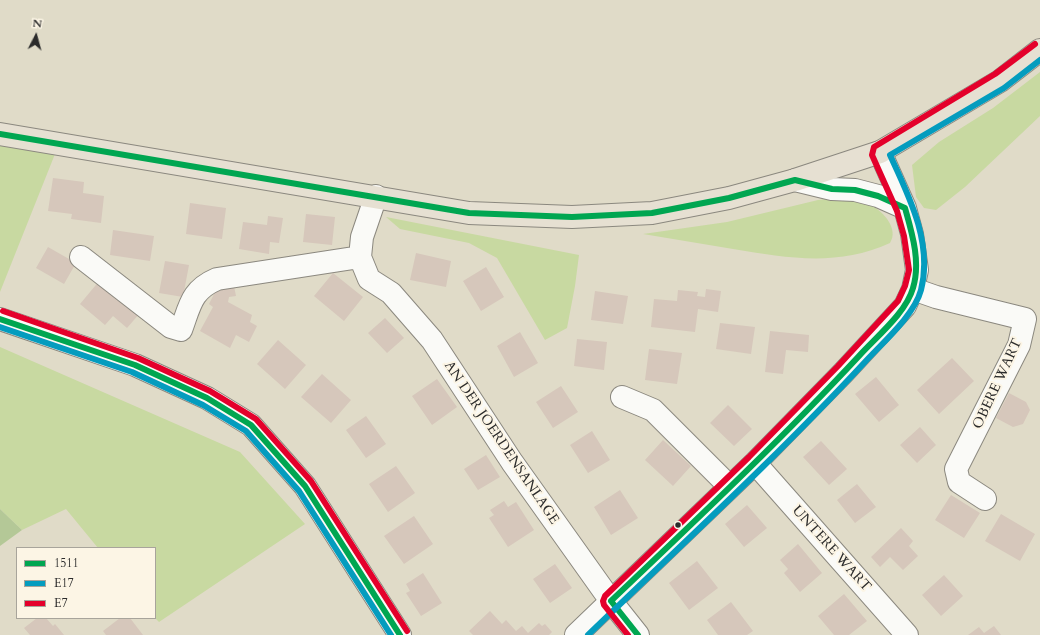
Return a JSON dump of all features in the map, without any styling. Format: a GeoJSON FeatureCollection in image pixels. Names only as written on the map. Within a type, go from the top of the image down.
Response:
{"type":"FeatureCollection","features":[{"type":"Feature","properties":{"kind":"main road"},"geometry":{"type":"LineString","coordinates":[[0,134],[469,212],[572,217],[652,213],[729,198],[795,180],[880,152],[1000,81],[1040,50]]}},
{"type":"Feature","properties":{"kind":"street"},"geometry":{"type":"LineString","coordinates":[[576,635],[755,463],[844,372],[905,306],[913,289],[917,270],[912,234],[905,208],[880,152]]}},
{"type":"Feature","properties":{"kind":"street"},"geometry":{"type":"LineString","coordinates":[[795,180],[832,189],[855,190],[878,196],[905,208]]}},
{"type":"Feature","properties":{"kind":"street","name":"AN DER JOERDENSANLAGE"},"geometry":{"type":"LineString","coordinates":[[376,196],[362,237],[360,257],[369,278],[391,293],[432,340],[512,462],[611,601],[638,635]]}},
{"type":"Feature","properties":{"kind":"street"},"geometry":{"type":"LineString","coordinates":[[81,257],[171,327],[181,330],[194,296],[203,285],[216,279],[360,257]]}},
{"type":"Feature","properties":{"kind":"street","name":"OBERE WART"},"geometry":{"type":"LineString","coordinates":[[913,289],[936,297],[1025,319],[1019,345],[956,469],[959,482],[985,498]]}},
{"type":"Feature","properties":{"kind":"street"},"geometry":{"type":"LineString","coordinates":[[0,319],[135,365],[207,398],[251,425],[305,486],[400,635]]}},
{"type":"Feature","properties":{"kind":"street"},"geometry":{"type":"LineString","coordinates":[[622,397],[653,410],[730,487]]}},
{"type":"Feature","properties":{"kind":"street","name":"UNTERE WART"},"geometry":{"type":"LineString","coordinates":[[755,463],[907,635]]}},
{"type":"Feature","properties":{"kind":"green space"},"geometry":{"type":"Polygon","coordinates":[[[1040,72],[1040,116],[965,187],[936,210],[924,208],[916,197],[912,165],[939,142],[993,108],[1040,72]]]}},
{"type":"Feature","properties":{"kind":"green space"},"geometry":{"type":"Polygon","coordinates":[[[0,143],[55,154],[0,292],[0,143]]]}},
{"type":"Feature","properties":{"kind":"green space"},"geometry":{"type":"Polygon","coordinates":[[[844,197],[868,203],[885,216],[889,221],[893,232],[890,243],[870,251],[851,255],[832,258],[812,258],[773,255],[643,234],[727,222],[818,200],[844,197]]]}},
{"type":"Feature","properties":{"kind":"green space"},"geometry":{"type":"Polygon","coordinates":[[[386,217],[579,255],[567,328],[545,340],[497,258],[469,243],[400,229],[386,217]]]}},
{"type":"Feature","properties":{"kind":"green space"},"geometry":{"type":"Polygon","coordinates":[[[0,347],[240,452],[305,524],[159,622],[156,619],[156,547],[97,547],[66,509],[22,530],[0,509],[0,347]]]}},
{"type":"Feature","properties":{"kind":"green space"},"geometry":{"type":"Polygon","coordinates":[[[0,509],[22,530],[0,546],[0,509]]]}},
{"type":"Feature","properties":{"kind":"building"},"geometry":{"type":"Polygon","coordinates":[[[53,178],[84,182],[83,193],[104,196],[101,223],[71,219],[72,214],[48,211],[53,178]]]}},
{"type":"Feature","properties":{"kind":"building"},"geometry":{"type":"Polygon","coordinates":[[[190,203],[226,208],[222,239],[186,234],[190,203]]]}},
{"type":"Feature","properties":{"kind":"building"},"geometry":{"type":"Polygon","coordinates":[[[306,214],[335,217],[332,245],[303,242],[306,214]]]}},
{"type":"Feature","properties":{"kind":"building"},"geometry":{"type":"Polygon","coordinates":[[[268,216],[283,218],[279,243],[270,242],[269,254],[239,249],[243,222],[267,225],[268,216]]]}},
{"type":"Feature","properties":{"kind":"building"},"geometry":{"type":"Polygon","coordinates":[[[113,230],[154,236],[150,261],[110,255],[113,230]]]}},
{"type":"Feature","properties":{"kind":"building"},"geometry":{"type":"Polygon","coordinates":[[[48,247],[76,263],[64,284],[36,268],[48,247]]]}},
{"type":"Feature","properties":{"kind":"building"},"geometry":{"type":"Polygon","coordinates":[[[416,253],[451,261],[446,287],[410,280],[416,253]]]}},
{"type":"Feature","properties":{"kind":"building"},"geometry":{"type":"Polygon","coordinates":[[[165,261],[189,265],[183,297],[159,293],[165,261]]]}},
{"type":"Feature","properties":{"kind":"building"},"geometry":{"type":"Polygon","coordinates":[[[486,267],[504,297],[481,311],[463,281],[486,267]]]}},
{"type":"Feature","properties":{"kind":"building"},"geometry":{"type":"Polygon","coordinates":[[[333,273],[363,297],[344,321],[314,296],[333,273]]]}},
{"type":"Feature","properties":{"kind":"building"},"geometry":{"type":"Polygon","coordinates":[[[100,280],[140,313],[127,328],[113,316],[105,325],[80,304],[100,280]]]}},
{"type":"Feature","properties":{"kind":"building"},"geometry":{"type":"Polygon","coordinates":[[[234,286],[236,296],[229,297],[228,302],[252,315],[250,322],[257,326],[249,342],[236,335],[230,348],[200,331],[213,307],[209,304],[216,290],[234,286]]]}},
{"type":"Feature","properties":{"kind":"building"},"geometry":{"type":"Polygon","coordinates":[[[706,289],[721,291],[718,312],[698,309],[695,332],[651,327],[654,299],[677,301],[678,290],[698,292],[697,296],[705,297],[706,289]]]}},
{"type":"Feature","properties":{"kind":"building"},"geometry":{"type":"Polygon","coordinates":[[[595,291],[628,296],[623,324],[591,320],[595,291]]]}},
{"type":"Feature","properties":{"kind":"building"},"geometry":{"type":"Polygon","coordinates":[[[385,318],[404,338],[387,353],[368,333],[385,318]]]}},
{"type":"Feature","properties":{"kind":"building"},"geometry":{"type":"Polygon","coordinates":[[[720,323],[755,327],[751,354],[716,349],[720,323]]]}},
{"type":"Feature","properties":{"kind":"building"},"geometry":{"type":"Polygon","coordinates":[[[770,331],[809,335],[808,352],[786,350],[783,374],[765,372],[770,331]]]}},
{"type":"Feature","properties":{"kind":"building"},"geometry":{"type":"Polygon","coordinates":[[[520,332],[538,363],[514,377],[497,346],[520,332]]]}},
{"type":"Feature","properties":{"kind":"building"},"geometry":{"type":"Polygon","coordinates":[[[577,339],[607,342],[604,370],[574,366],[577,339]]]}},
{"type":"Feature","properties":{"kind":"building"},"geometry":{"type":"Polygon","coordinates":[[[278,340],[306,365],[285,389],[257,364],[278,340]]]}},
{"type":"Feature","properties":{"kind":"building"},"geometry":{"type":"Polygon","coordinates":[[[649,349],[682,353],[677,384],[645,380],[649,349]]]}},
{"type":"Feature","properties":{"kind":"building"},"geometry":{"type":"Polygon","coordinates":[[[952,358],[974,381],[939,414],[917,390],[952,358]]]}},
{"type":"Feature","properties":{"kind":"building"},"geometry":{"type":"Polygon","coordinates":[[[322,374],[351,400],[331,423],[301,397],[322,374]]]}},
{"type":"Feature","properties":{"kind":"building"},"geometry":{"type":"Polygon","coordinates":[[[876,377],[899,405],[879,422],[855,394],[876,377]]]}},
{"type":"Feature","properties":{"kind":"building"},"geometry":{"type":"Polygon","coordinates":[[[437,379],[457,407],[432,425],[412,396],[437,379]]]}},
{"type":"Feature","properties":{"kind":"building"},"geometry":{"type":"Polygon","coordinates":[[[561,386],[578,412],[553,428],[536,402],[561,386]]]}},
{"type":"Feature","properties":{"kind":"building"},"geometry":{"type":"Polygon","coordinates":[[[1009,393],[1026,402],[1030,410],[1023,424],[1013,427],[996,418],[1009,393]]]}},
{"type":"Feature","properties":{"kind":"building"},"geometry":{"type":"Polygon","coordinates":[[[728,405],[752,429],[734,446],[710,423],[728,405]]]}},
{"type":"Feature","properties":{"kind":"building"},"geometry":{"type":"Polygon","coordinates":[[[366,416],[386,444],[366,458],[346,430],[366,416]]]}},
{"type":"Feature","properties":{"kind":"building"},"geometry":{"type":"Polygon","coordinates":[[[920,427],[936,445],[917,463],[900,445],[920,427]]]}},
{"type":"Feature","properties":{"kind":"building"},"geometry":{"type":"Polygon","coordinates":[[[592,431],[610,460],[588,473],[570,445],[592,431]]]}},
{"type":"Feature","properties":{"kind":"building"},"geometry":{"type":"Polygon","coordinates":[[[663,440],[691,466],[673,486],[645,460],[663,440]]]}},
{"type":"Feature","properties":{"kind":"building"},"geometry":{"type":"Polygon","coordinates":[[[821,441],[847,469],[829,485],[803,457],[821,441]]]}},
{"type":"Feature","properties":{"kind":"building"},"geometry":{"type":"Polygon","coordinates":[[[486,455],[500,477],[478,490],[464,469],[486,455]]]}},
{"type":"Feature","properties":{"kind":"building"},"geometry":{"type":"Polygon","coordinates":[[[396,466],[415,493],[388,512],[369,484],[396,466]]]}},
{"type":"Feature","properties":{"kind":"building"},"geometry":{"type":"Polygon","coordinates":[[[857,484],[876,507],[855,523],[837,500],[857,484]]]}},
{"type":"Feature","properties":{"kind":"building"},"geometry":{"type":"Polygon","coordinates":[[[620,490],[638,518],[611,535],[594,507],[620,490]]]}},
{"type":"Feature","properties":{"kind":"building"},"geometry":{"type":"Polygon","coordinates":[[[951,495],[980,513],[964,538],[935,520],[951,495]]]}},
{"type":"Feature","properties":{"kind":"building"},"geometry":{"type":"Polygon","coordinates":[[[504,501],[508,507],[516,502],[534,530],[508,547],[489,518],[494,515],[490,510],[504,501]]]}},
{"type":"Feature","properties":{"kind":"building"},"geometry":{"type":"Polygon","coordinates":[[[747,505],[767,528],[744,547],[725,524],[747,505]]]}},
{"type":"Feature","properties":{"kind":"building"},"geometry":{"type":"Polygon","coordinates":[[[1001,514],[1035,534],[1020,561],[985,541],[1001,514]]]}},
{"type":"Feature","properties":{"kind":"building"},"geometry":{"type":"Polygon","coordinates":[[[414,516],[433,544],[404,564],[384,536],[414,516]]]}},
{"type":"Feature","properties":{"kind":"building"},"geometry":{"type":"Polygon","coordinates":[[[901,528],[913,541],[909,546],[918,556],[903,570],[890,557],[880,567],[871,557],[901,528]]]}},
{"type":"Feature","properties":{"kind":"building"},"geometry":{"type":"Polygon","coordinates":[[[798,544],[822,573],[800,592],[784,573],[788,569],[780,560],[798,544]]]}},
{"type":"Feature","properties":{"kind":"building"},"geometry":{"type":"Polygon","coordinates":[[[697,561],[718,588],[689,610],[669,583],[697,561]]]}},
{"type":"Feature","properties":{"kind":"building"},"geometry":{"type":"Polygon","coordinates":[[[555,564],[572,588],[550,603],[533,579],[555,564]]]}},
{"type":"Feature","properties":{"kind":"building"},"geometry":{"type":"Polygon","coordinates":[[[423,573],[442,603],[421,616],[406,593],[410,591],[406,584],[423,573]]]}},
{"type":"Feature","properties":{"kind":"building"},"geometry":{"type":"Polygon","coordinates":[[[944,575],[963,596],[941,616],[922,595],[944,575]]]}},
{"type":"Feature","properties":{"kind":"building"},"geometry":{"type":"Polygon","coordinates":[[[844,594],[867,621],[849,635],[834,635],[818,616],[844,594]]]}},
{"type":"Feature","properties":{"kind":"building"},"geometry":{"type":"Polygon","coordinates":[[[731,602],[753,631],[747,635],[718,635],[707,620],[731,602]]]}},
{"type":"Feature","properties":{"kind":"building"},"geometry":{"type":"Polygon","coordinates":[[[490,611],[502,624],[506,620],[516,631],[522,626],[528,633],[539,623],[542,626],[545,624],[552,632],[549,635],[473,635],[469,631],[490,611]]]}},
{"type":"Feature","properties":{"kind":"building"},"geometry":{"type":"Polygon","coordinates":[[[36,619],[47,619],[53,626],[55,624],[64,635],[30,635],[24,628],[36,619]]]}},
{"type":"Feature","properties":{"kind":"building"},"geometry":{"type":"Polygon","coordinates":[[[119,619],[131,619],[143,635],[106,635],[103,631],[119,619]]]}},
{"type":"Feature","properties":{"kind":"building"},"geometry":{"type":"Polygon","coordinates":[[[994,626],[1001,635],[968,635],[979,627],[984,633],[994,626]]]}},
{"type":"Feature","properties":{"kind":"transit line","name":"E7"},"geometry":{"type":"LineString","coordinates":[[628,635],[604,605],[603,601],[605,596],[749,457],[838,366],[898,301],[905,286],[909,270],[904,236],[897,211],[872,155],[874,147],[995,74],[1035,44]]}},
{"type":"Feature","properties":{"kind":"transit line","name":"E17"},"geometry":{"type":"LineString","coordinates":[[588,635],[797,433],[888,338],[912,310],[921,290],[924,272],[924,255],[917,220],[905,187],[890,155],[1004,88],[1040,60]]}},
{"type":"Feature","properties":{"kind":"transit line","name":"1511"},"geometry":{"type":"LineString","coordinates":[[0,134],[469,213],[572,217],[652,213],[729,198],[795,180],[832,189],[855,190],[878,196],[905,208],[915,248],[916,268],[913,288],[904,306],[890,324],[799,419],[611,601],[638,635]]}},
{"type":"Feature","properties":{"kind":"transit line","name":"E7"},"geometry":{"type":"LineString","coordinates":[[3,311],[138,358],[210,391],[256,419],[311,481],[407,631]]}},
{"type":"Feature","properties":{"kind":"transit line","name":"1511"},"geometry":{"type":"LineString","coordinates":[[0,319],[135,365],[207,398],[251,425],[305,486],[400,635]]}},
{"type":"Feature","properties":{"kind":"transit line","name":"E17"},"geometry":{"type":"LineString","coordinates":[[0,327],[132,372],[203,405],[246,431],[299,491],[391,635]]}}]}
